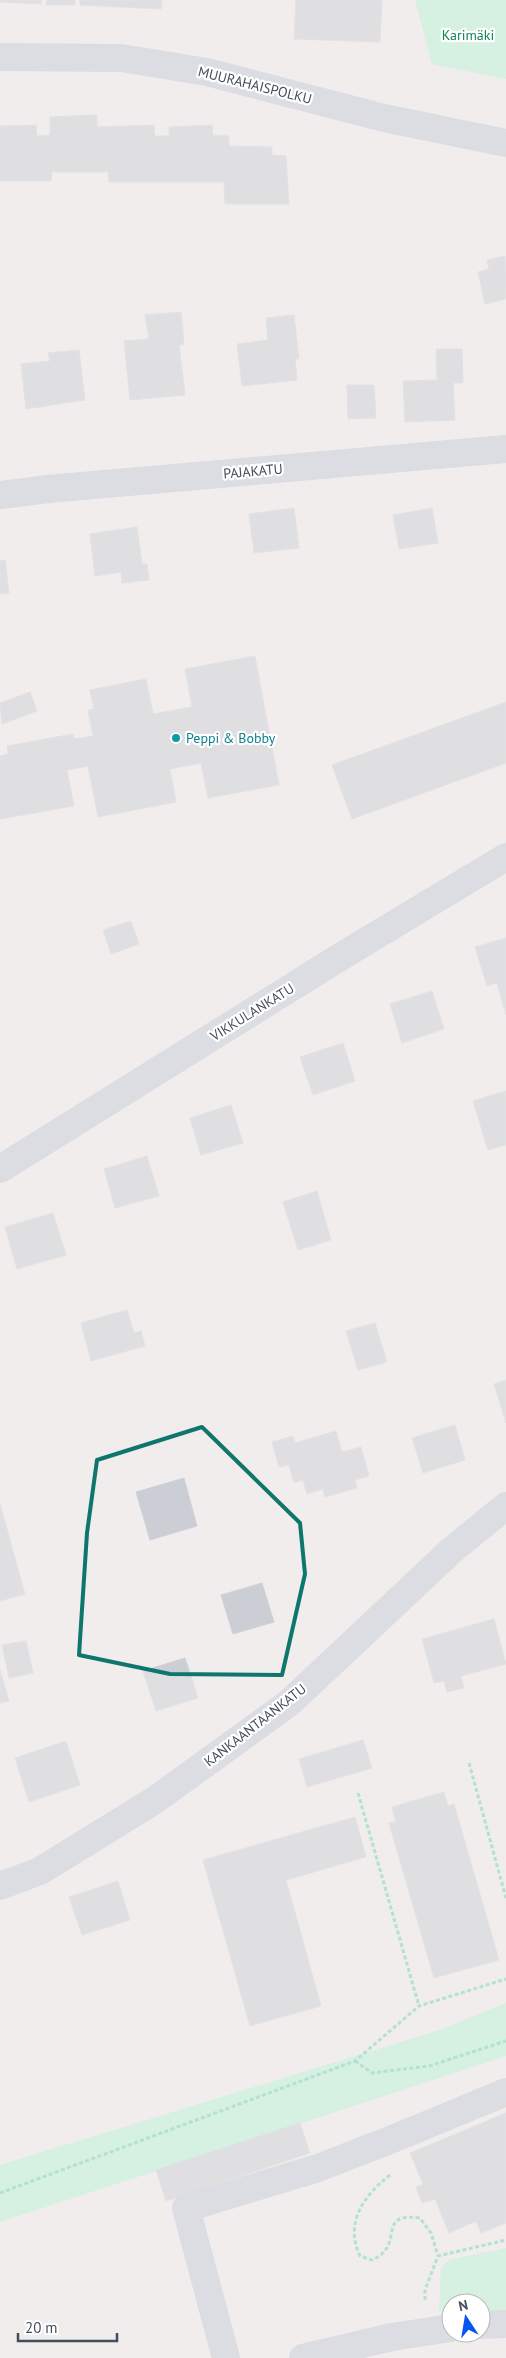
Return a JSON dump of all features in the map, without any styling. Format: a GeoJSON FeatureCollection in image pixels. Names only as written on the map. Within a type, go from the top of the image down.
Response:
{"type":"FeatureCollection","features":[{"type":"Feature","properties":{"kind":"street","name":"MUURAHAISPOLKU"},"geometry":{"type":"LineString","coordinates":[[0,57],[121,58],[207,72],[384,118],[506,143]]}},
{"type":"Feature","properties":{"kind":"street","name":"PAJAKATU"},"geometry":{"type":"LineString","coordinates":[[0,495],[58,488],[506,449]]}},
{"type":"Feature","properties":{"kind":"street","name":"VIKKULANKATU"},"geometry":{"type":"LineString","coordinates":[[0,1169],[355,948],[506,857]]}},
{"type":"Feature","properties":{"kind":"street","name":"KANKAANTAANKATU"},"geometry":{"type":"LineString","coordinates":[[0,1886],[40,1871],[155,1800],[289,1703],[446,1556],[506,1506]]}},
{"type":"Feature","properties":{"kind":"street"},"geometry":{"type":"LineString","coordinates":[[226,2358],[186,2208],[318,2168],[506,2092]]}},
{"type":"Feature","properties":{"kind":"street"},"geometry":{"type":"LineString","coordinates":[[491,2325],[506,2324]]}},
{"type":"Feature","properties":{"kind":"street"},"geometry":{"type":"LineString","coordinates":[[303,2358],[424,2331],[441,2329]]}},
{"type":"Feature","properties":{"kind":"path"},"geometry":{"type":"LineString","coordinates":[[469,1764],[506,1898]]}},
{"type":"Feature","properties":{"kind":"path"},"geometry":{"type":"LineString","coordinates":[[358,1793],[418,2006]]}},
{"type":"Feature","properties":{"kind":"path"},"geometry":{"type":"LineString","coordinates":[[0,2193],[355,2061],[418,2006],[506,1980]]}},
{"type":"Feature","properties":{"kind":"path"},"geometry":{"type":"LineString","coordinates":[[355,2061],[372,2073],[429,2066],[506,2041]]}},
{"type":"Feature","properties":{"kind":"path"},"geometry":{"type":"LineString","coordinates":[[396,2138],[401,2155],[401,2163],[394,2172],[375,2186],[362,2202],[356,2216],[353,2233],[355,2246],[360,2256],[367,2260],[383,2256],[388,2249],[394,2224],[398,2218],[406,2216],[420,2218],[432,2234],[438,2256],[426,2290],[424,2331]]}},
{"type":"Feature","properties":{"kind":"path"},"geometry":{"type":"LineString","coordinates":[[438,2256],[506,2240]]}},
{"type":"Feature","properties":{"kind":"highlighted area"},"geometry":{"type":"Polygon","coordinates":[[[202,1427],[300,1523],[305,1574],[282,1675],[170,1674],[79,1655],[87,1533],[97,1460],[202,1427]]]}},
{"type":"Feature","properties":{"kind":"green space","name":"Karimäki"},"geometry":{"type":"Polygon","coordinates":[[[415,0],[506,0],[506,79],[432,64],[415,0]]]}},
{"type":"Feature","properties":{"kind":"green space"},"geometry":{"type":"Polygon","coordinates":[[[506,2003],[506,2056],[0,2222],[0,2165],[440,2030],[506,2003]]]}},
{"type":"Feature","properties":{"kind":"green space"},"geometry":{"type":"Polygon","coordinates":[[[506,2248],[506,2313],[491,2313],[491,2293],[441,2293],[441,2311],[439,2310],[441,2267],[449,2260],[506,2248]]]}},
{"type":"Feature","properties":{"kind":"building"},"geometry":{"type":"Polygon","coordinates":[[[0,0],[41,0],[41,4],[0,2],[0,0]]]}},
{"type":"Feature","properties":{"kind":"building"},"geometry":{"type":"Polygon","coordinates":[[[47,0],[75,0],[75,5],[46,5],[47,0]]]}},
{"type":"Feature","properties":{"kind":"building"},"geometry":{"type":"Polygon","coordinates":[[[80,0],[162,0],[161,9],[80,5],[80,0]]]}},
{"type":"Feature","properties":{"kind":"building"},"geometry":{"type":"Polygon","coordinates":[[[296,0],[382,0],[380,42],[294,39],[296,0]]]}},
{"type":"Feature","properties":{"kind":"building"},"geometry":{"type":"Polygon","coordinates":[[[97,115],[97,127],[154,125],[155,136],[169,136],[169,127],[212,125],[213,135],[229,136],[229,146],[272,147],[272,155],[286,156],[289,204],[225,204],[224,182],[109,182],[108,172],[52,172],[51,181],[0,181],[0,126],[36,125],[37,136],[50,135],[50,117],[97,115]]]}},
{"type":"Feature","properties":{"kind":"building"},"geometry":{"type":"Polygon","coordinates":[[[505,256],[506,299],[485,304],[478,272],[489,269],[487,260],[505,256]]]}},
{"type":"Feature","properties":{"kind":"building"},"geometry":{"type":"Polygon","coordinates":[[[181,312],[184,344],[179,345],[185,395],[130,400],[124,341],[149,339],[145,315],[181,312]]]}},
{"type":"Feature","properties":{"kind":"building"},"geometry":{"type":"Polygon","coordinates":[[[294,315],[299,359],[295,359],[297,380],[242,386],[237,344],[268,340],[266,318],[294,315]]]}},
{"type":"Feature","properties":{"kind":"building"},"geometry":{"type":"Polygon","coordinates":[[[436,349],[462,349],[463,383],[453,383],[455,420],[405,422],[403,381],[437,380],[436,349]]]}},
{"type":"Feature","properties":{"kind":"building"},"geometry":{"type":"Polygon","coordinates":[[[79,350],[85,400],[26,409],[21,364],[50,361],[48,353],[79,350]]]}},
{"type":"Feature","properties":{"kind":"building"},"geometry":{"type":"Polygon","coordinates":[[[347,385],[374,385],[376,418],[348,419],[347,385]]]}},
{"type":"Feature","properties":{"kind":"building"},"geometry":{"type":"Polygon","coordinates":[[[294,508],[299,548],[254,553],[249,514],[294,508]]]}},
{"type":"Feature","properties":{"kind":"building"},"geometry":{"type":"Polygon","coordinates":[[[432,508],[438,543],[399,549],[393,515],[432,508]]]}},
{"type":"Feature","properties":{"kind":"building"},"geometry":{"type":"Polygon","coordinates":[[[137,527],[142,564],[147,564],[149,580],[122,583],[121,572],[95,576],[90,534],[137,527]]]}},
{"type":"Feature","properties":{"kind":"building"},"geometry":{"type":"Polygon","coordinates":[[[5,560],[9,593],[0,594],[0,561],[5,560]]]}},
{"type":"Feature","properties":{"kind":"building","name":"Peppi & Bobby"},"geometry":{"type":"Polygon","coordinates":[[[255,656],[279,785],[208,798],[201,763],[170,769],[176,802],[98,817],[88,766],[67,770],[74,806],[0,819],[0,756],[8,754],[7,746],[73,734],[74,739],[93,736],[88,710],[94,709],[90,690],[146,679],[153,714],[192,707],[185,669],[255,656]]]}},
{"type":"Feature","properties":{"kind":"building"},"geometry":{"type":"Polygon","coordinates":[[[30,692],[37,711],[2,724],[0,703],[30,692]]]}},
{"type":"Feature","properties":{"kind":"building"},"geometry":{"type":"Polygon","coordinates":[[[506,702],[506,763],[352,819],[332,765],[506,702]]]}},
{"type":"Feature","properties":{"kind":"building"},"geometry":{"type":"Polygon","coordinates":[[[131,921],[139,944],[111,954],[103,930],[131,921]]]}},
{"type":"Feature","properties":{"kind":"building"},"geometry":{"type":"Polygon","coordinates":[[[506,938],[506,1015],[497,983],[487,986],[475,947],[506,938]]]}},
{"type":"Feature","properties":{"kind":"building"},"geometry":{"type":"Polygon","coordinates":[[[432,991],[444,1029],[402,1043],[390,1004],[432,991]]]}},
{"type":"Feature","properties":{"kind":"building"},"geometry":{"type":"Polygon","coordinates":[[[343,1043],[355,1081],[313,1095],[300,1057],[343,1043]]]}},
{"type":"Feature","properties":{"kind":"building"},"geometry":{"type":"Polygon","coordinates":[[[506,1091],[506,1145],[488,1150],[473,1101],[506,1091]]]}},
{"type":"Feature","properties":{"kind":"building"},"geometry":{"type":"Polygon","coordinates":[[[231,1105],[243,1143],[201,1155],[190,1118],[231,1105]]]}},
{"type":"Feature","properties":{"kind":"building"},"geometry":{"type":"Polygon","coordinates":[[[147,1156],[159,1196],[115,1208],[104,1169],[147,1156]]]}},
{"type":"Feature","properties":{"kind":"building"},"geometry":{"type":"Polygon","coordinates":[[[317,1191],[331,1240],[298,1250],[283,1202],[317,1191]]]}},
{"type":"Feature","properties":{"kind":"building"},"geometry":{"type":"Polygon","coordinates":[[[53,1213],[66,1255],[17,1269],[5,1227],[53,1213]]]}},
{"type":"Feature","properties":{"kind":"building"},"geometry":{"type":"Polygon","coordinates":[[[127,1310],[134,1333],[141,1331],[145,1346],[91,1361],[81,1323],[127,1310]]]}},
{"type":"Feature","properties":{"kind":"building"},"geometry":{"type":"Polygon","coordinates":[[[375,1323],[387,1362],[358,1370],[346,1331],[375,1323]]]}},
{"type":"Feature","properties":{"kind":"building"},"geometry":{"type":"Polygon","coordinates":[[[506,1380],[506,1423],[494,1384],[506,1380]]]}},
{"type":"Feature","properties":{"kind":"building"},"geometry":{"type":"Polygon","coordinates":[[[455,1425],[465,1460],[423,1473],[412,1438],[455,1425]]]}},
{"type":"Feature","properties":{"kind":"building"},"geometry":{"type":"Polygon","coordinates":[[[336,1431],[342,1452],[361,1447],[369,1476],[355,1480],[357,1488],[325,1497],[323,1489],[307,1494],[303,1480],[294,1483],[289,1465],[279,1467],[272,1442],[293,1436],[295,1443],[336,1431]]]}},
{"type":"Feature","properties":{"kind":"building"},"geometry":{"type":"Polygon","coordinates":[[[184,1478],[197,1526],[150,1540],[136,1492],[184,1478]]]}},
{"type":"Feature","properties":{"kind":"building"},"geometry":{"type":"Polygon","coordinates":[[[0,1504],[25,1594],[0,1601],[0,1504]]]}},
{"type":"Feature","properties":{"kind":"building"},"geometry":{"type":"Polygon","coordinates":[[[262,1583],[274,1622],[233,1634],[221,1595],[262,1583]]]}},
{"type":"Feature","properties":{"kind":"building"},"geometry":{"type":"Polygon","coordinates":[[[494,1619],[506,1664],[461,1676],[464,1688],[447,1692],[444,1681],[434,1683],[422,1639],[494,1619]]]}},
{"type":"Feature","properties":{"kind":"building"},"geometry":{"type":"Polygon","coordinates":[[[26,1641],[33,1673],[9,1678],[2,1645],[26,1641]]]}},
{"type":"Feature","properties":{"kind":"building"},"geometry":{"type":"Polygon","coordinates":[[[185,1658],[198,1698],[156,1711],[143,1671],[185,1658]]]}},
{"type":"Feature","properties":{"kind":"building"},"geometry":{"type":"Polygon","coordinates":[[[0,1670],[9,1701],[0,1703],[0,1670]]]}},
{"type":"Feature","properties":{"kind":"building"},"geometry":{"type":"Polygon","coordinates":[[[363,1740],[372,1768],[307,1787],[299,1759],[363,1740]]]}},
{"type":"Feature","properties":{"kind":"building"},"geometry":{"type":"Polygon","coordinates":[[[66,1741],[80,1785],[29,1802],[15,1758],[66,1741]]]}},
{"type":"Feature","properties":{"kind":"building"},"geometry":{"type":"Polygon","coordinates":[[[444,1792],[448,1806],[454,1804],[499,1960],[434,1978],[389,1823],[396,1822],[392,1807],[444,1792]]]}},
{"type":"Feature","properties":{"kind":"building"},"geometry":{"type":"Polygon","coordinates":[[[355,1817],[366,1857],[286,1880],[321,2006],[250,2026],[203,1860],[355,1817]]]}},
{"type":"Feature","properties":{"kind":"building"},"geometry":{"type":"Polygon","coordinates":[[[118,1881],[130,1920],[82,1935],[69,1897],[118,1881]]]}},
{"type":"Feature","properties":{"kind":"building"},"geometry":{"type":"Polygon","coordinates":[[[506,2113],[506,2223],[481,2233],[476,2221],[449,2233],[435,2199],[422,2203],[416,2187],[423,2184],[410,2153],[506,2113]]]}},
{"type":"Feature","properties":{"kind":"building"},"geometry":{"type":"Polygon","coordinates":[[[300,2123],[310,2153],[166,2201],[156,2170],[300,2123]]]}},
{"type":"Feature","properties":{"kind":"place","name":"Peppi & Bobby"},"geometry":{"type":"Point","coordinates":[176,738]}}]}
